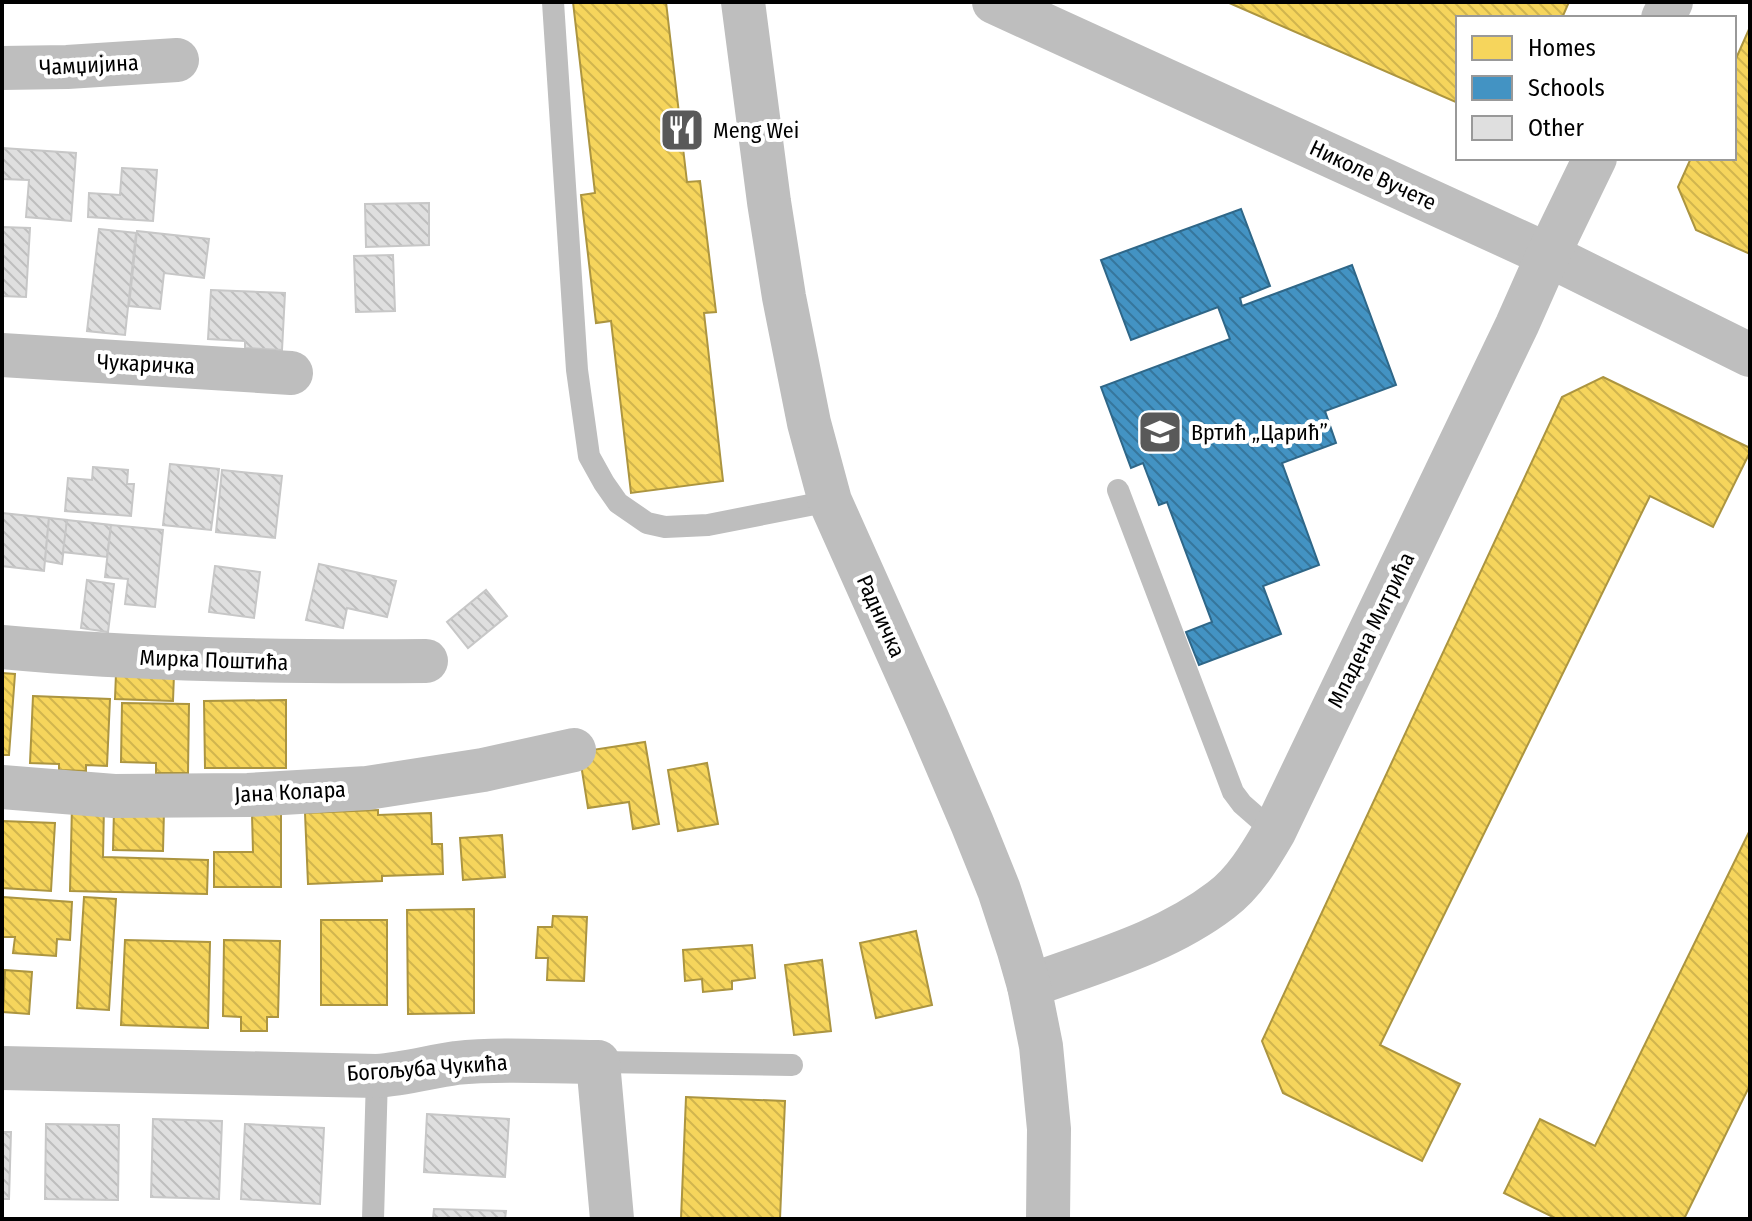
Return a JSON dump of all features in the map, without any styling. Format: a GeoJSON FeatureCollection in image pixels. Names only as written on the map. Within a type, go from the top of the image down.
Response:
{"type":"FeatureCollection","features":[{"type":"Feature","properties":{"kind":"street","name":"Радничка"},"geometry":{"type":"LineString","coordinates":[[743,2],[769,202],[809,423],[830,501],[972,823],[999,890],[1029,986],[1041,1046],[1049,1129],[1048,1219]]}},
{"type":"Feature","properties":{"kind":"street","name":"Николе Вучете"},"geometry":{"type":"LineString","coordinates":[[994,2],[1548,255],[1750,355]]}},
{"type":"Feature","properties":{"kind":"street","name":"Чамџијина"},"geometry":{"type":"LineString","coordinates":[[2,68],[177,60]]}},
{"type":"Feature","properties":{"kind":"street","name":"Младена Митрића"},"geometry":{"type":"LineString","coordinates":[[1029,986],[1169,933],[1223,899],[1261,856],[1594,160]]}},
{"type":"Feature","properties":{"kind":"street","name":"Чукаричка"},"geometry":{"type":"LineString","coordinates":[[2,355],[291,373]]}},
{"type":"Feature","properties":{"kind":"street","name":"Мирка Поштића"},"geometry":{"type":"LineString","coordinates":[[2,647],[92,656],[297,662],[426,661]]}},
{"type":"Feature","properties":{"kind":"street","name":"Јана Колара"},"geometry":{"type":"LineString","coordinates":[[2,787],[114,796],[248,795],[367,788],[483,770],[574,750]]}},
{"type":"Feature","properties":{"kind":"street","name":"Богољуба Чукића"},"geometry":{"type":"LineString","coordinates":[[2,1068],[377,1076],[486,1061],[598,1062]]}},
{"type":"Feature","properties":{"kind":"street"},"geometry":{"type":"LineString","coordinates":[[598,1062],[612,1219]]}},
{"type":"Feature","properties":{"kind":"lane"},"geometry":{"type":"LineString","coordinates":[[553,2],[577,370],[589,456],[618,503],[647,523],[665,527],[708,525],[830,501]]}},
{"type":"Feature","properties":{"kind":"lane"},"geometry":{"type":"LineString","coordinates":[[1118,490],[1233,792],[1274,832]]}},
{"type":"Feature","properties":{"kind":"lane"},"geometry":{"type":"LineString","coordinates":[[598,1062],[792,1065]]}},
{"type":"Feature","properties":{"kind":"lane"},"geometry":{"type":"LineString","coordinates":[[373,1219],[377,1076]]}},
{"type":"Feature","properties":{"kind":"building: Homes"},"geometry":{"type":"Polygon","coordinates":[[[573,2],[666,2],[687,182],[700,181],[716,312],[704,313],[723,481],[631,493],[611,321],[596,323],[581,195],[595,193],[573,2]]]}},
{"type":"Feature","properties":{"kind":"building: Homes"},"geometry":{"type":"Polygon","coordinates":[[[1227,2],[1569,2],[1563,16],[1456,16],[1456,102],[1227,2]]]}},
{"type":"Feature","properties":{"kind":"building: Homes"},"geometry":{"type":"Polygon","coordinates":[[[1750,27],[1750,254],[1696,230],[1678,187],[1690,160],[1736,160],[1736,58],[1750,27]]]}},
{"type":"Feature","properties":{"kind":"building: Homes"},"geometry":{"type":"Polygon","coordinates":[[[1603,377],[1750,448],[1750,452],[1713,527],[1650,496],[1380,1045],[1460,1084],[1422,1161],[1283,1093],[1262,1041],[1562,397],[1603,377]]]}},
{"type":"Feature","properties":{"kind":"building: Homes"},"geometry":{"type":"Polygon","coordinates":[[[2,673],[15,674],[9,755],[2,755],[2,673]]]}},
{"type":"Feature","properties":{"kind":"building: Homes"},"geometry":{"type":"Polygon","coordinates":[[[116,673],[174,674],[173,701],[115,699],[116,673]]]}},
{"type":"Feature","properties":{"kind":"building: Homes"},"geometry":{"type":"Polygon","coordinates":[[[33,696],[110,699],[107,766],[86,765],[86,771],[59,770],[59,764],[30,763],[33,696]]]}},
{"type":"Feature","properties":{"kind":"building: Homes"},"geometry":{"type":"Polygon","coordinates":[[[286,700],[286,768],[205,768],[204,701],[286,700]]]}},
{"type":"Feature","properties":{"kind":"building: Homes"},"geometry":{"type":"Polygon","coordinates":[[[122,703],[189,704],[188,773],[156,773],[156,763],[121,762],[122,703]]]}},
{"type":"Feature","properties":{"kind":"building: Homes"},"geometry":{"type":"Polygon","coordinates":[[[645,742],[659,824],[633,829],[629,802],[588,808],[579,752],[645,742]]]}},
{"type":"Feature","properties":{"kind":"building: Homes"},"geometry":{"type":"Polygon","coordinates":[[[707,763],[718,824],[678,831],[668,770],[707,763]]]}},
{"type":"Feature","properties":{"kind":"building: Homes"},"geometry":{"type":"Polygon","coordinates":[[[72,805],[104,806],[103,857],[208,860],[207,894],[70,891],[72,805]]]}},
{"type":"Feature","properties":{"kind":"building: Homes"},"geometry":{"type":"Polygon","coordinates":[[[114,809],[164,810],[163,851],[113,850],[114,809]]]}},
{"type":"Feature","properties":{"kind":"building: Homes"},"geometry":{"type":"Polygon","coordinates":[[[378,810],[378,815],[431,813],[432,844],[442,844],[443,874],[382,876],[382,881],[308,884],[305,813],[378,810]]]}},
{"type":"Feature","properties":{"kind":"building: Homes"},"geometry":{"type":"Polygon","coordinates":[[[252,814],[281,814],[281,887],[214,887],[214,852],[253,852],[252,814]]]}},
{"type":"Feature","properties":{"kind":"building: Homes"},"geometry":{"type":"Polygon","coordinates":[[[2,821],[55,823],[51,891],[2,888],[2,821]]]}},
{"type":"Feature","properties":{"kind":"building: Homes"},"geometry":{"type":"Polygon","coordinates":[[[1750,830],[1750,1085],[1684,1219],[1557,1219],[1504,1193],[1540,1119],[1595,1146],[1750,830]]]}},
{"type":"Feature","properties":{"kind":"building: Homes"},"geometry":{"type":"Polygon","coordinates":[[[502,835],[505,877],[463,880],[460,838],[502,835]]]}},
{"type":"Feature","properties":{"kind":"building: Homes"},"geometry":{"type":"Polygon","coordinates":[[[3,897],[72,902],[70,940],[57,939],[56,956],[13,953],[15,937],[2,937],[3,897]]]}},
{"type":"Feature","properties":{"kind":"building: Homes"},"geometry":{"type":"Polygon","coordinates":[[[84,897],[116,899],[109,1010],[77,1008],[84,897]]]}},
{"type":"Feature","properties":{"kind":"building: Homes"},"geometry":{"type":"Polygon","coordinates":[[[474,909],[474,1013],[408,1014],[407,910],[474,909]]]}},
{"type":"Feature","properties":{"kind":"building: Homes"},"geometry":{"type":"Polygon","coordinates":[[[553,916],[587,917],[584,981],[547,980],[548,958],[536,958],[538,927],[552,927],[553,916]]]}},
{"type":"Feature","properties":{"kind":"building: Homes"},"geometry":{"type":"Polygon","coordinates":[[[321,920],[387,920],[387,1005],[321,1005],[321,920]]]}},
{"type":"Feature","properties":{"kind":"building: Homes"},"geometry":{"type":"Polygon","coordinates":[[[916,931],[932,1005],[876,1018],[860,943],[916,931]]]}},
{"type":"Feature","properties":{"kind":"building: Homes"},"geometry":{"type":"Polygon","coordinates":[[[125,940],[210,942],[208,1028],[121,1025],[125,940]]]}},
{"type":"Feature","properties":{"kind":"building: Homes"},"geometry":{"type":"Polygon","coordinates":[[[224,940],[280,941],[278,1017],[267,1017],[267,1031],[241,1031],[241,1017],[223,1016],[224,940]]]}},
{"type":"Feature","properties":{"kind":"building: Homes"},"geometry":{"type":"Polygon","coordinates":[[[752,945],[755,978],[732,981],[732,989],[703,992],[702,979],[685,981],[683,950],[752,945]]]}},
{"type":"Feature","properties":{"kind":"building: Homes"},"geometry":{"type":"Polygon","coordinates":[[[822,960],[831,1031],[794,1035],[785,965],[822,960]]]}},
{"type":"Feature","properties":{"kind":"building: Homes"},"geometry":{"type":"Polygon","coordinates":[[[5,970],[32,972],[29,1014],[3,1012],[5,970]]]}},
{"type":"Feature","properties":{"kind":"building: Homes"},"geometry":{"type":"Polygon","coordinates":[[[686,1097],[785,1101],[780,1219],[681,1219],[686,1097]]]}},
{"type":"Feature","properties":{"kind":"building: Schools"},"geometry":{"type":"Polygon","coordinates":[[[1241,209],[1270,286],[1240,298],[1242,306],[1352,265],[1396,385],[1325,411],[1336,443],[1282,463],[1319,565],[1263,586],[1281,634],[1199,665],[1186,632],[1212,622],[1167,502],[1159,505],[1143,463],[1131,468],[1101,387],[1230,339],[1218,307],[1131,340],[1101,260],[1241,209]]]}},
{"type":"Feature","properties":{"kind":"building: Other"},"geometry":{"type":"Polygon","coordinates":[[[2,148],[76,153],[71,221],[26,217],[29,180],[2,179],[2,148]]]}},
{"type":"Feature","properties":{"kind":"building: Other"},"geometry":{"type":"Polygon","coordinates":[[[122,168],[157,170],[153,221],[88,217],[89,193],[120,195],[122,168]]]}},
{"type":"Feature","properties":{"kind":"building: Other"},"geometry":{"type":"Polygon","coordinates":[[[429,203],[429,245],[366,247],[365,204],[429,203]]]}},
{"type":"Feature","properties":{"kind":"building: Other"},"geometry":{"type":"Polygon","coordinates":[[[2,227],[30,228],[26,297],[2,296],[2,227]]]}},
{"type":"Feature","properties":{"kind":"building: Other"},"geometry":{"type":"Polygon","coordinates":[[[99,229],[136,233],[125,335],[87,331],[99,229]]]}},
{"type":"Feature","properties":{"kind":"building: Other"},"geometry":{"type":"Polygon","coordinates":[[[137,231],[209,239],[204,278],[164,273],[160,309],[129,306],[137,231]]]}},
{"type":"Feature","properties":{"kind":"building: Other"},"geometry":{"type":"Polygon","coordinates":[[[393,255],[395,311],[356,312],[354,256],[393,255]]]}},
{"type":"Feature","properties":{"kind":"building: Other"},"geometry":{"type":"Polygon","coordinates":[[[211,290],[285,293],[282,350],[245,348],[245,341],[208,339],[211,290]]]}},
{"type":"Feature","properties":{"kind":"building: Other"},"geometry":{"type":"Polygon","coordinates":[[[170,464],[219,469],[211,530],[163,525],[170,464]]]}},
{"type":"Feature","properties":{"kind":"building: Other"},"geometry":{"type":"Polygon","coordinates":[[[93,467],[128,470],[127,484],[134,484],[131,516],[65,511],[68,478],[92,480],[93,467]]]}},
{"type":"Feature","properties":{"kind":"building: Other"},"geometry":{"type":"Polygon","coordinates":[[[222,470],[282,476],[275,538],[216,532],[222,470]]]}},
{"type":"Feature","properties":{"kind":"building: Other"},"geometry":{"type":"Polygon","coordinates":[[[2,513],[49,518],[44,571],[2,566],[2,513]]]}},
{"type":"Feature","properties":{"kind":"building: Other"},"geometry":{"type":"Polygon","coordinates":[[[49,518],[67,520],[62,564],[45,561],[49,518]]]}},
{"type":"Feature","properties":{"kind":"building: Other"},"geometry":{"type":"Polygon","coordinates":[[[67,520],[111,525],[107,557],[63,552],[67,520]]]}},
{"type":"Feature","properties":{"kind":"building: Other"},"geometry":{"type":"Polygon","coordinates":[[[111,525],[163,530],[155,607],[125,604],[128,579],[105,577],[111,525]]]}},
{"type":"Feature","properties":{"kind":"building: Other"},"geometry":{"type":"Polygon","coordinates":[[[319,564],[396,581],[387,617],[347,608],[343,628],[306,620],[319,564]]]}},
{"type":"Feature","properties":{"kind":"building: Other"},"geometry":{"type":"Polygon","coordinates":[[[215,566],[260,572],[254,618],[209,612],[215,566]]]}},
{"type":"Feature","properties":{"kind":"building: Other"},"geometry":{"type":"Polygon","coordinates":[[[87,580],[114,584],[108,632],[81,628],[87,580]]]}},
{"type":"Feature","properties":{"kind":"building: Other"},"geometry":{"type":"Polygon","coordinates":[[[486,590],[507,616],[468,648],[447,622],[486,590]]]}},
{"type":"Feature","properties":{"kind":"building: Other"},"geometry":{"type":"Polygon","coordinates":[[[427,1114],[509,1119],[505,1177],[424,1172],[427,1114]]]}},
{"type":"Feature","properties":{"kind":"building: Other"},"geometry":{"type":"Polygon","coordinates":[[[153,1119],[222,1121],[219,1199],[151,1197],[153,1119]]]}},
{"type":"Feature","properties":{"kind":"building: Other"},"geometry":{"type":"Polygon","coordinates":[[[46,1124],[119,1125],[118,1200],[45,1199],[46,1124]]]}},
{"type":"Feature","properties":{"kind":"building: Other"},"geometry":{"type":"Polygon","coordinates":[[[245,1124],[324,1128],[320,1204],[241,1199],[245,1124]]]}},
{"type":"Feature","properties":{"kind":"building: Other"},"geometry":{"type":"Polygon","coordinates":[[[2,1132],[11,1132],[9,1199],[2,1199],[2,1132]]]}},
{"type":"Feature","properties":{"kind":"building: Other"},"geometry":{"type":"Polygon","coordinates":[[[434,1209],[506,1211],[505,1219],[433,1219],[434,1209]]]}},
{"type":"Feature","properties":{"kind":"place","name":"Meng Wei"},"geometry":{"type":"Point","coordinates":[682,130]}},
{"type":"Feature","properties":{"kind":"place","name":"Вртић „Царић”"},"geometry":{"type":"Point","coordinates":[1160,432]}}]}
